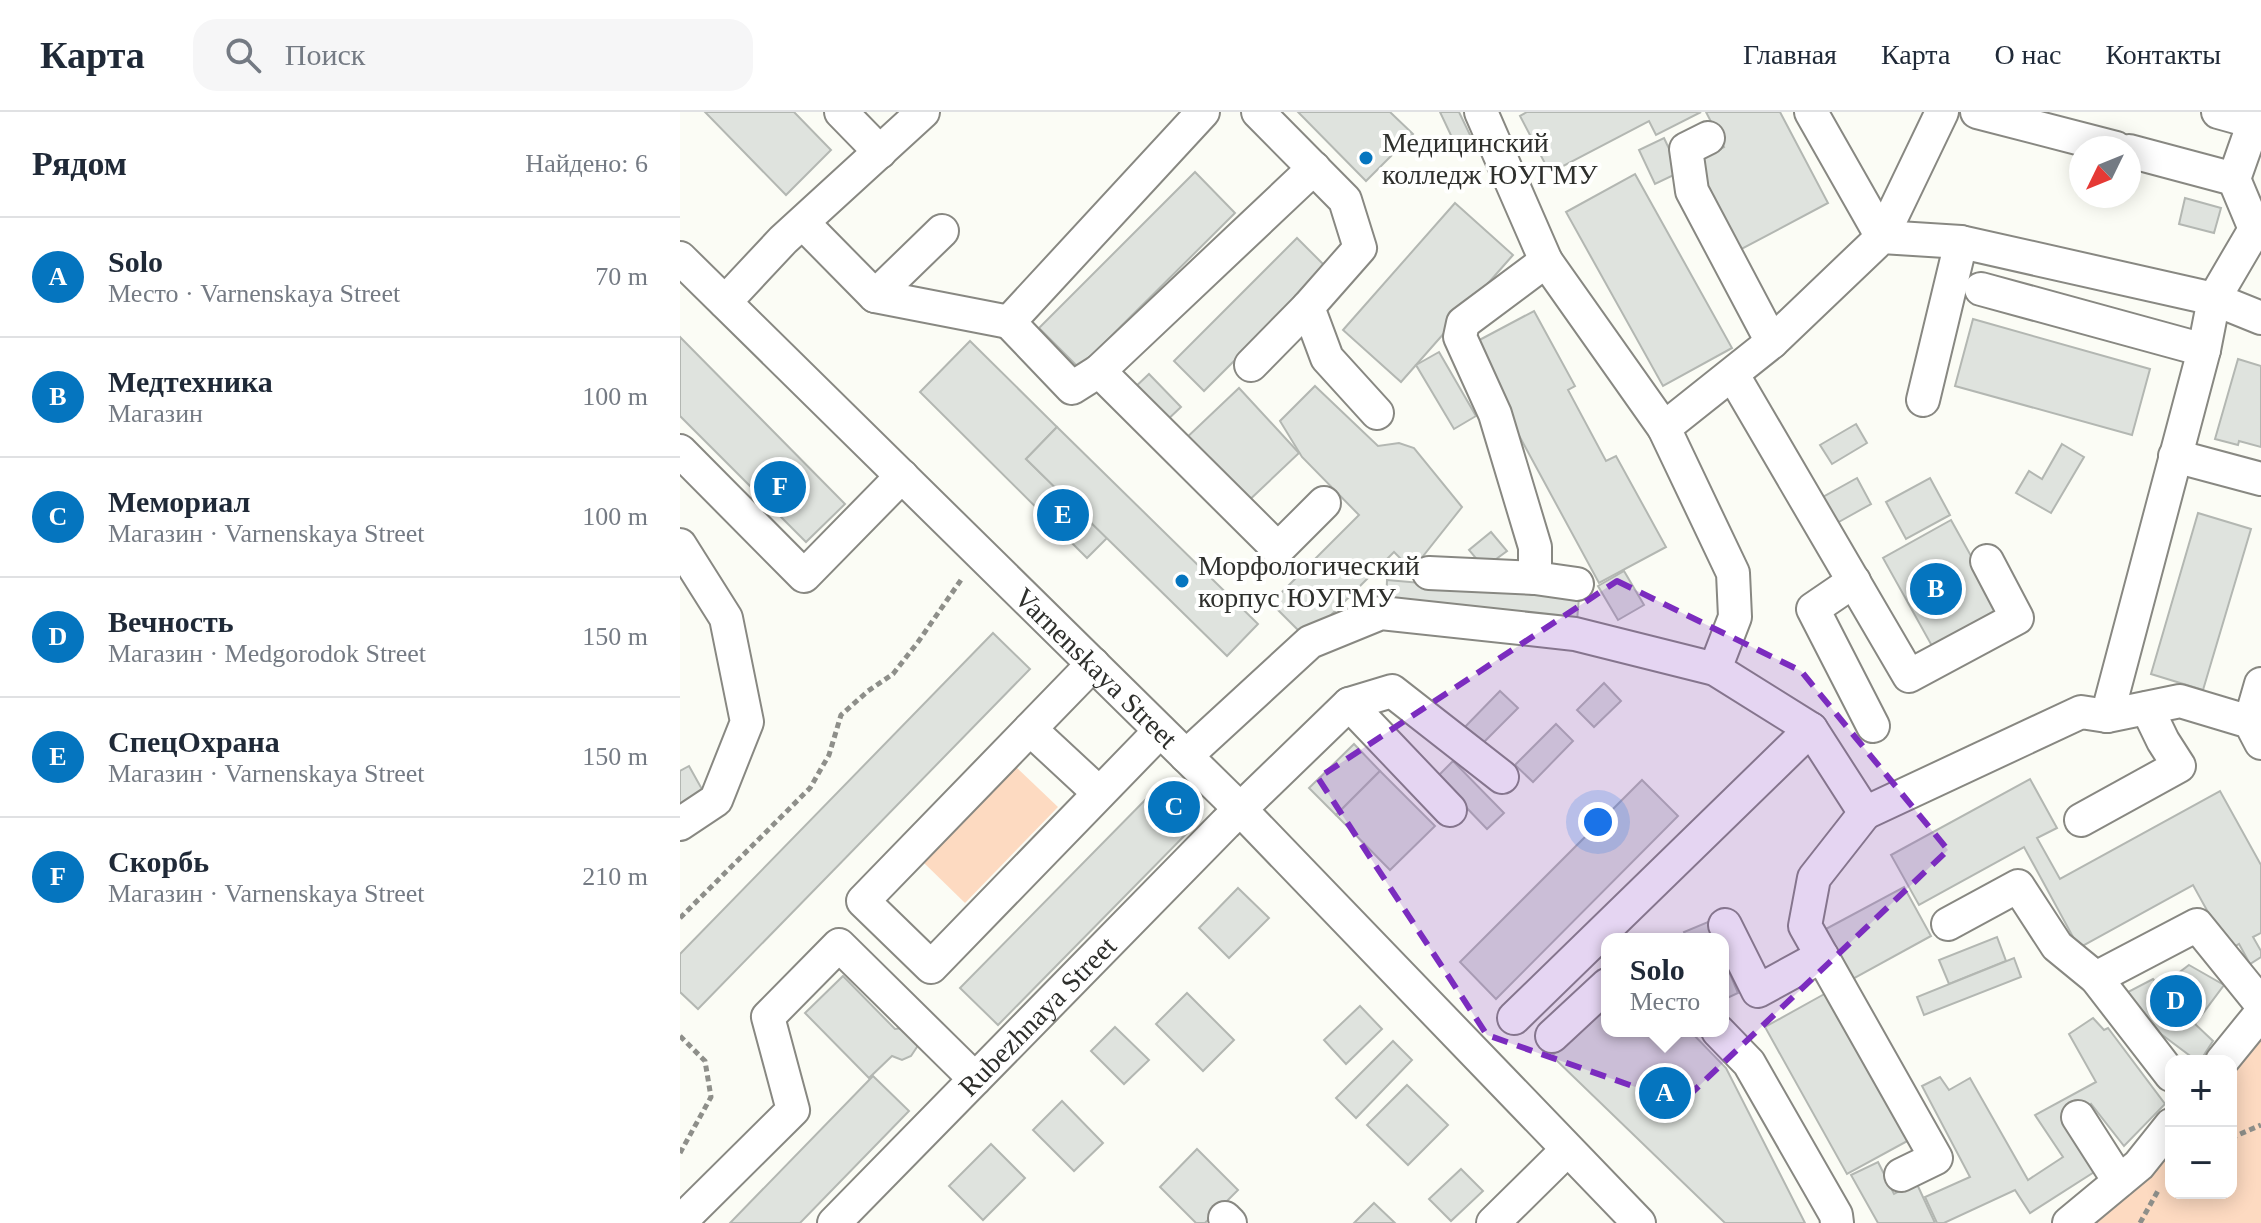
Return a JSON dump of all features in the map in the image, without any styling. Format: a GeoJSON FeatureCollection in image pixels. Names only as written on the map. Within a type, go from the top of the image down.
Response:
{"type":"FeatureCollection","features":[{"type":"Feature","properties":{"kind":"street"},"geometry":{"type":"LineString","coordinates":[[841,112],[880,152]]}},
{"type":"Feature","properties":{"kind":"street"},"geometry":{"type":"LineString","coordinates":[[725,302],[783,240],[923,112]]}},
{"type":"Feature","properties":{"kind":"street"},"geometry":{"type":"LineString","coordinates":[[1009,322],[1203,112]]}},
{"type":"Feature","properties":{"kind":"street"},"geometry":{"type":"LineString","coordinates":[[1251,365],[1360,248],[1345,200],[1258,112]]}},
{"type":"Feature","properties":{"kind":"street"},"geometry":{"type":"LineString","coordinates":[[1481,112],[1546,261],[1664,428],[1733,573],[1735,617],[1715,669]]}},
{"type":"Feature","properties":{"kind":"street"},"geometry":{"type":"LineString","coordinates":[[1811,112],[1882,237]]}},
{"type":"Feature","properties":{"kind":"street"},"geometry":{"type":"LineString","coordinates":[[1664,428],[1772,342],[1882,237],[1942,112]]}},
{"type":"Feature","properties":{"kind":"street"},"geometry":{"type":"LineString","coordinates":[[1977,112],[2070,136]]}},
{"type":"Feature","properties":{"kind":"street"},"geometry":{"type":"LineString","coordinates":[[2107,716],[2204,350],[2214,299],[2258,226],[2234,179],[2254,122],[2218,112]]}},
{"type":"Feature","properties":{"kind":"street"},"geometry":{"type":"LineString","coordinates":[[1708,138],[1686,149],[1692,191],[1772,342]]}},
{"type":"Feature","properties":{"kind":"street"},"geometry":{"type":"LineString","coordinates":[[2141,154],[2234,179]]}},
{"type":"Feature","properties":{"kind":"street"},"geometry":{"type":"LineString","coordinates":[[803,223],[875,296],[1009,322],[1072,388],[1099,371],[1314,168]]}},
{"type":"Feature","properties":{"kind":"street"},"geometry":{"type":"LineString","coordinates":[[875,296],[942,231]]}},
{"type":"Feature","properties":{"kind":"street"},"geometry":{"type":"LineString","coordinates":[[1882,237],[1961,242],[2214,299],[2261,318]]}},
{"type":"Feature","properties":{"kind":"street"},"geometry":{"type":"LineString","coordinates":[[1923,400],[1961,242]]}},
{"type":"Feature","properties":{"kind":"street","name":"Varnenskaya Street"},"geometry":{"type":"LineString","coordinates":[[680,258],[1240,809],[1639,1223]]}},
{"type":"Feature","properties":{"kind":"street"},"geometry":{"type":"LineString","coordinates":[[1535,578],[1535,547],[1495,414],[1460,337],[1463,323],[1546,261]]}},
{"type":"Feature","properties":{"kind":"street"},"geometry":{"type":"LineString","coordinates":[[1981,289],[2204,350]]}},
{"type":"Feature","properties":{"kind":"street"},"geometry":{"type":"LineString","coordinates":[[1308,307],[1327,358],[1377,413]]}},
{"type":"Feature","properties":{"kind":"street"},"geometry":{"type":"LineString","coordinates":[[1099,371],[1278,549],[1324,503]]}},
{"type":"Feature","properties":{"kind":"street"},"geometry":{"type":"LineString","coordinates":[[1733,375],[1909,676],[2017,618],[1987,561]]}},
{"type":"Feature","properties":{"kind":"street"},"geometry":{"type":"LineString","coordinates":[[680,451],[804,576],[902,476]]}},
{"type":"Feature","properties":{"kind":"street"},"geometry":{"type":"LineString","coordinates":[[2175,456],[2261,479]]}},
{"type":"Feature","properties":{"kind":"street"},"geometry":{"type":"LineString","coordinates":[[680,545],[726,618],[747,722],[716,800],[680,824]]}},
{"type":"Feature","properties":{"kind":"street"},"geometry":{"type":"LineString","coordinates":[[1429,573],[1535,578],[1577,584]]}},
{"type":"Feature","properties":{"kind":"street"},"geometry":{"type":"LineString","coordinates":[[1854,581],[1813,609],[1873,726]]}},
{"type":"Feature","properties":{"kind":"street"},"geometry":{"type":"LineString","coordinates":[[1186,756],[1310,642],[1381,613],[1575,634],[1715,669],[1811,729],[1865,813]]}},
{"type":"Feature","properties":{"kind":"street"},"geometry":{"type":"LineString","coordinates":[[1093,664],[863,901],[931,967],[1160,731]]}},
{"type":"Feature","properties":{"kind":"street"},"geometry":{"type":"LineString","coordinates":[[1901,1175],[1936,1158],[1805,926],[1814,878],[1865,813],[2081,712],[2107,716],[2180,701],[2255,733],[2261,684]]}},
{"type":"Feature","properties":{"kind":"street"},"geometry":{"type":"LineString","coordinates":[[1450,810],[1349,704],[1392,691],[1502,777]]}},
{"type":"Feature","properties":{"kind":"street","name":"Rubezhnaya Street"},"geometry":{"type":"LineString","coordinates":[[834,1223],[1240,809],[1349,704]]}},
{"type":"Feature","properties":{"kind":"street"},"geometry":{"type":"LineString","coordinates":[[2081,820],[2179,766],[2147,708]]}},
{"type":"Feature","properties":{"kind":"street"},"geometry":{"type":"LineString","coordinates":[[1030,729],[1099,793]]}},
{"type":"Feature","properties":{"kind":"street"},"geometry":{"type":"LineString","coordinates":[[1601,933],[1811,729]]}},
{"type":"Feature","properties":{"kind":"street"},"geometry":{"type":"LineString","coordinates":[[1948,924],[2018,886],[2057,946],[2096,978],[2165,1067]]}},
{"type":"Feature","properties":{"kind":"street"},"geometry":{"type":"LineString","coordinates":[[1725,925],[1758,991],[1822,956]]}},
{"type":"Feature","properties":{"kind":"street"},"geometry":{"type":"LineString","coordinates":[[2096,978],[2197,925],[2261,1004]]}},
{"type":"Feature","properties":{"kind":"street"},"geometry":{"type":"LineString","coordinates":[[1514,1018],[1601,933]]}},
{"type":"Feature","properties":{"kind":"street"},"geometry":{"type":"LineString","coordinates":[[680,1222],[793,1110],[768,1017],[839,945],[975,1079]]}},
{"type":"Feature","properties":{"kind":"street"},"geometry":{"type":"LineString","coordinates":[[1552,1036],[1601,991]]}},
{"type":"Feature","properties":{"kind":"street"},"geometry":{"type":"LineString","coordinates":[[2227,1055],[2261,1013]]}},
{"type":"Feature","properties":{"kind":"street"},"geometry":{"type":"LineString","coordinates":[[1724,1037],[1749,1063],[1836,1215],[1837,1223]]}},
{"type":"Feature","properties":{"kind":"street"},"geometry":{"type":"LineString","coordinates":[[2078,1117],[2119,1181]]}},
{"type":"Feature","properties":{"kind":"street"},"geometry":{"type":"LineString","coordinates":[[2069,1223],[2139,1165],[2169,1127]]}},
{"type":"Feature","properties":{"kind":"street"},"geometry":{"type":"LineString","coordinates":[[1493,1223],[1567,1150]]}},
{"type":"Feature","properties":{"kind":"path"},"geometry":{"type":"LineString","coordinates":[[680,918],[810,788],[829,755],[841,715],[893,674],[964,577]]}},
{"type":"Feature","properties":{"kind":"path"},"geometry":{"type":"LineString","coordinates":[[680,1036],[705,1061],[711,1097],[680,1153]]}},
{"type":"Feature","properties":{"kind":"path"},"geometry":{"type":"LineString","coordinates":[[2237,1135],[2261,1125]]}},
{"type":"Feature","properties":{"kind":"path"},"geometry":{"type":"LineString","coordinates":[[2140,1223],[2163,1182]]}},
{"type":"Feature","properties":{"kind":"highlighted area"},"geometry":{"type":"Polygon","coordinates":[[[1617,581],[1801,671],[1948,850],[1681,1103],[1487,1035],[1318,778],[1617,581]]]}},
{"type":"Feature","properties":{"kind":"shaded area"},"geometry":{"type":"Polygon","coordinates":[[[1014,765],[1058,807],[965,903],[922,861],[1014,765]]]}},
{"type":"Feature","properties":{"kind":"shaded area"},"geometry":{"type":"Polygon","coordinates":[[[2261,1026],[2261,1223],[2081,1223],[2165,1143],[2165,1199],[2237,1199],[2237,1056],[2261,1026]]]}},
{"type":"Feature","properties":{"kind":"building"},"geometry":{"type":"Polygon","coordinates":[[[705,112],[794,112],[831,150],[786,195],[705,112]]]}},
{"type":"Feature","properties":{"kind":"building","name":"Медицинский колледж ЮУГМУ"},"geometry":{"type":"Polygon","coordinates":[[[1298,112],[1390,112],[1413,134],[1366,181],[1298,112]]]}},
{"type":"Feature","properties":{"kind":"building"},"geometry":{"type":"Polygon","coordinates":[[[1440,112],[1459,112],[1472,139],[1456,146],[1440,112]]]}},
{"type":"Feature","properties":{"kind":"building"},"geometry":{"type":"Polygon","coordinates":[[[1527,112],[1701,112],[1656,135],[1649,121],[1550,173],[1520,116],[1527,112]]]}},
{"type":"Feature","properties":{"kind":"building"},"geometry":{"type":"Polygon","coordinates":[[[1706,112],[1780,112],[1828,203],[1734,253],[1688,166],[1724,147],[1706,112]]]}},
{"type":"Feature","properties":{"kind":"building"},"geometry":{"type":"Polygon","coordinates":[[[1664,138],[1680,172],[1655,184],[1639,150],[1664,138]]]}},
{"type":"Feature","properties":{"kind":"building"},"geometry":{"type":"Polygon","coordinates":[[[1195,172],[1235,213],[1079,368],[1039,328],[1195,172]]]}},
{"type":"Feature","properties":{"kind":"building"},"geometry":{"type":"Polygon","coordinates":[[[1635,174],[1732,348],[1663,386],[1566,212],[1635,174]]]}},
{"type":"Feature","properties":{"kind":"building"},"geometry":{"type":"Polygon","coordinates":[[[2185,198],[2221,208],[2214,233],[2179,224],[2185,198]]]}},
{"type":"Feature","properties":{"kind":"building"},"geometry":{"type":"Polygon","coordinates":[[[1455,203],[1513,255],[1401,382],[1343,330],[1455,203]]]}},
{"type":"Feature","properties":{"kind":"building"},"geometry":{"type":"Polygon","coordinates":[[[1297,238],[1327,268],[1204,391],[1174,361],[1297,238]]]}},
{"type":"Feature","properties":{"kind":"building"},"geometry":{"type":"Polygon","coordinates":[[[1534,311],[1575,386],[1568,390],[1606,461],[1616,456],[1666,547],[1599,583],[1470,345],[1534,311]]]}},
{"type":"Feature","properties":{"kind":"building"},"geometry":{"type":"Polygon","coordinates":[[[1973,319],[2150,369],[2132,435],[1955,386],[1973,319]]]}},
{"type":"Feature","properties":{"kind":"building"},"geometry":{"type":"Polygon","coordinates":[[[680,337],[845,504],[806,542],[680,416],[680,337]]]}},
{"type":"Feature","properties":{"kind":"building"},"geometry":{"type":"Polygon","coordinates":[[[970,341],[1057,427],[1026,459],[1107,538],[1087,558],[920,392],[970,341]]]}},
{"type":"Feature","properties":{"kind":"building"},"geometry":{"type":"Polygon","coordinates":[[[1439,352],[1476,416],[1454,429],[1416,365],[1439,352]]]}},
{"type":"Feature","properties":{"kind":"building"},"geometry":{"type":"Polygon","coordinates":[[[2238,359],[2261,366],[2261,447],[2215,439],[2238,359]]]}},
{"type":"Feature","properties":{"kind":"building"},"geometry":{"type":"Polygon","coordinates":[[[1149,374],[1181,407],[1164,423],[1131,391],[1149,374]]]}},
{"type":"Feature","properties":{"kind":"building"},"geometry":{"type":"Polygon","coordinates":[[[1315,386],[1378,446],[1399,443],[1414,448],[1462,507],[1412,570],[1394,552],[1307,639],[1271,603],[1359,515],[1302,457],[1280,421],[1315,386]]]}},
{"type":"Feature","properties":{"kind":"building"},"geometry":{"type":"Polygon","coordinates":[[[1239,388],[1299,453],[1243,506],[1182,442],[1239,388]]]}},
{"type":"Feature","properties":{"kind":"building"},"geometry":{"type":"Polygon","coordinates":[[[1856,424],[1867,443],[1832,464],[1820,445],[1856,424]]]}},
{"type":"Feature","properties":{"kind":"building","name":"Морфологический корпус ЮУГМУ"},"geometry":{"type":"Polygon","coordinates":[[[1057,427],[1258,624],[1227,656],[1026,459],[1057,427]]]}},
{"type":"Feature","properties":{"kind":"building"},"geometry":{"type":"Polygon","coordinates":[[[2062,444],[2084,457],[2051,513],[2016,493],[2029,471],[2042,479],[2062,444]]]}},
{"type":"Feature","properties":{"kind":"building"},"geometry":{"type":"Polygon","coordinates":[[[1857,478],[1871,504],[1837,523],[1823,497],[1857,478]]]}},
{"type":"Feature","properties":{"kind":"building"},"geometry":{"type":"Polygon","coordinates":[[[1930,478],[1950,515],[1906,539],[1886,502],[1930,478]]]}},
{"type":"Feature","properties":{"kind":"building"},"geometry":{"type":"Polygon","coordinates":[[[2198,513],[2251,529],[2203,690],[2151,674],[2198,513]]]}},
{"type":"Feature","properties":{"kind":"building"},"geometry":{"type":"Polygon","coordinates":[[[1951,520],[2000,608],[1932,646],[1883,558],[1951,520]]]}},
{"type":"Feature","properties":{"kind":"building"},"geometry":{"type":"Polygon","coordinates":[[[1491,532],[1507,551],[1484,568],[1469,550],[1491,532]]]}},
{"type":"Feature","properties":{"kind":"building"},"geometry":{"type":"Polygon","coordinates":[[[1624,571],[1644,605],[1618,620],[1598,586],[1624,571]]]}},
{"type":"Feature","properties":{"kind":"building"},"geometry":{"type":"Polygon","coordinates":[[[1387,580],[1579,597],[1577,621],[1386,604],[1387,580]]]}},
{"type":"Feature","properties":{"kind":"building"},"geometry":{"type":"Polygon","coordinates":[[[993,633],[1030,669],[698,1009],[680,992],[680,954],[993,633]]]}},
{"type":"Feature","properties":{"kind":"building"},"geometry":{"type":"Polygon","coordinates":[[[1604,683],[1621,701],[1594,727],[1577,710],[1604,683]]]}},
{"type":"Feature","properties":{"kind":"building"},"geometry":{"type":"Polygon","coordinates":[[[1500,691],[1518,708],[1477,749],[1460,732],[1500,691]]]}},
{"type":"Feature","properties":{"kind":"building"},"geometry":{"type":"Polygon","coordinates":[[[1556,724],[1573,741],[1533,782],[1515,765],[1556,724]]]}},
{"type":"Feature","properties":{"kind":"building"},"geometry":{"type":"Polygon","coordinates":[[[1354,744],[1380,771],[1336,815],[1309,788],[1354,744]]]}},
{"type":"Feature","properties":{"kind":"building"},"geometry":{"type":"Polygon","coordinates":[[[1453,761],[1504,813],[1487,829],[1437,777],[1453,761]]]}},
{"type":"Feature","properties":{"kind":"building"},"geometry":{"type":"Polygon","coordinates":[[[689,766],[703,791],[680,804],[680,771],[689,766]]]}},
{"type":"Feature","properties":{"kind":"building"},"geometry":{"type":"Polygon","coordinates":[[[1380,771],[1435,826],[1390,870],[1336,815],[1380,771]]]}},
{"type":"Feature","properties":{"kind":"building"},"geometry":{"type":"Polygon","coordinates":[[[2030,779],[2057,828],[2037,838],[2060,879],[2220,791],[2261,865],[2261,933],[2253,937],[2261,957],[2250,964],[2239,944],[2229,950],[2193,885],[2079,948],[2024,847],[1919,905],[1891,855],[2030,779]]]}},
{"type":"Feature","properties":{"kind":"building"},"geometry":{"type":"Polygon","coordinates":[[[1642,780],[1678,816],[1496,999],[1460,962],[1642,780]]]}},
{"type":"Feature","properties":{"kind":"building"},"geometry":{"type":"Polygon","coordinates":[[[1156,789],[1194,826],[998,1025],[960,988],[1156,789]]]}},
{"type":"Feature","properties":{"kind":"building"},"geometry":{"type":"Polygon","coordinates":[[[1904,887],[1931,936],[1851,980],[1824,930],[1904,887]]]}},
{"type":"Feature","properties":{"kind":"building"},"geometry":{"type":"Polygon","coordinates":[[[1238,888],[1269,918],[1229,958],[1199,928],[1238,888]]]}},
{"type":"Feature","properties":{"kind":"building"},"geometry":{"type":"Polygon","coordinates":[[[1708,922],[1713,933],[1684,933],[1708,922]]]}},
{"type":"Feature","properties":{"kind":"building"},"geometry":{"type":"Polygon","coordinates":[[[1997,937],[2006,961],[1949,984],[1939,960],[1997,937]]]}},
{"type":"Feature","properties":{"kind":"building"},"geometry":{"type":"Polygon","coordinates":[[[2014,958],[2021,977],[1924,1015],[1917,997],[2014,958]]]}},
{"type":"Feature","properties":{"kind":"building"},"geometry":{"type":"Polygon","coordinates":[[[2189,965],[2224,985],[2195,1024],[2213,1041],[2204,1055],[2189,1055],[2161,1034],[2126,993],[2153,979],[2160,987],[2189,965]]]}},
{"type":"Feature","properties":{"kind":"building"},"geometry":{"type":"Polygon","coordinates":[[[1729,971],[1738,993],[1729,997],[1729,971]]]}},
{"type":"Feature","properties":{"kind":"building"},"geometry":{"type":"Polygon","coordinates":[[[843,976],[895,1029],[903,1028],[917,1041],[911,1056],[902,1060],[892,1056],[869,1078],[805,1013],[843,976]]]}},
{"type":"Feature","properties":{"kind":"building"},"geometry":{"type":"Polygon","coordinates":[[[1828,992],[1911,1139],[1847,1174],[1765,1027],[1828,992]]]}},
{"type":"Feature","properties":{"kind":"building"},"geometry":{"type":"Polygon","coordinates":[[[1187,993],[1234,1040],[1203,1071],[1156,1024],[1187,993]]]}},
{"type":"Feature","properties":{"kind":"building"},"geometry":{"type":"Polygon","coordinates":[[[1360,1006],[1382,1029],[1346,1064],[1324,1040],[1360,1006]]]}},
{"type":"Feature","properties":{"kind":"building"},"geometry":{"type":"Polygon","coordinates":[[[1601,1008],[1601,1037],[1696,1037],[1726,1068],[1805,1223],[1725,1223],[1552,1056],[1601,1008]]]}},
{"type":"Feature","properties":{"kind":"building"},"geometry":{"type":"Polygon","coordinates":[[[2093,1018],[2104,1030],[2108,1028],[2165,1104],[2124,1146],[2091,1104],[2069,1120],[2102,1167],[2030,1213],[2015,1190],[1944,1223],[1937,1223],[1925,1197],[1970,1177],[1922,1086],[1940,1077],[1949,1090],[1970,1078],[2028,1180],[2063,1157],[2035,1115],[2096,1082],[2069,1034],[2093,1018]]]}},
{"type":"Feature","properties":{"kind":"building"},"geometry":{"type":"Polygon","coordinates":[[[1115,1027],[1149,1060],[1124,1084],[1091,1051],[1115,1027]]]}},
{"type":"Feature","properties":{"kind":"building"},"geometry":{"type":"Polygon","coordinates":[[[1393,1041],[1412,1060],[1356,1118],[1336,1098],[1393,1041]]]}},
{"type":"Feature","properties":{"kind":"building"},"geometry":{"type":"Polygon","coordinates":[[[873,1076],[909,1111],[800,1223],[730,1223],[873,1076]]]}},
{"type":"Feature","properties":{"kind":"building"},"geometry":{"type":"Polygon","coordinates":[[[1407,1085],[1448,1125],[1408,1165],[1367,1125],[1407,1085]]]}},
{"type":"Feature","properties":{"kind":"building"},"geometry":{"type":"Polygon","coordinates":[[[1062,1101],[1103,1143],[1074,1171],[1033,1130],[1062,1101]]]}},
{"type":"Feature","properties":{"kind":"building"},"geometry":{"type":"Polygon","coordinates":[[[991,1144],[1025,1178],[983,1220],[949,1186],[991,1144]]]}},
{"type":"Feature","properties":{"kind":"building"},"geometry":{"type":"Polygon","coordinates":[[[1197,1149],[1238,1190],[1205,1223],[1196,1223],[1160,1187],[1197,1149]]]}},
{"type":"Feature","properties":{"kind":"building"},"geometry":{"type":"Polygon","coordinates":[[[1878,1162],[1894,1194],[1916,1182],[1935,1223],[1878,1223],[1851,1175],[1878,1162]]]}},
{"type":"Feature","properties":{"kind":"building"},"geometry":{"type":"Polygon","coordinates":[[[1461,1169],[1483,1191],[1451,1221],[1429,1199],[1461,1169]]]}},
{"type":"Feature","properties":{"kind":"building"},"geometry":{"type":"Polygon","coordinates":[[[1374,1203],[1395,1223],[1354,1223],[1374,1203]]]}},
{"type":"Feature","properties":{"kind":"place","name":"Медицинский колледж ЮУГМУ"},"geometry":{"type":"Point","coordinates":[1366,158]}},
{"type":"Feature","properties":{"kind":"place","name":"Скорбь"},"geometry":{"type":"Point","coordinates":[780,487]}},
{"type":"Feature","properties":{"kind":"place","name":"СпецОхрана"},"geometry":{"type":"Point","coordinates":[1063,515]}},
{"type":"Feature","properties":{"kind":"place","name":"Морфологический корпус ЮУГМУ"},"geometry":{"type":"Point","coordinates":[1182,581]}},
{"type":"Feature","properties":{"kind":"place","name":"Медтехника"},"geometry":{"type":"Point","coordinates":[1936,589]}},
{"type":"Feature","properties":{"kind":"place","name":"Мемориал"},"geometry":{"type":"Point","coordinates":[1174,807]}},
{"type":"Feature","properties":{"kind":"place","name":"Вечность"},"geometry":{"type":"Point","coordinates":[2176,1001]}},
{"type":"Feature","properties":{"kind":"place","name":"Solo"},"geometry":{"type":"Point","coordinates":[1665,1093]}}]}
